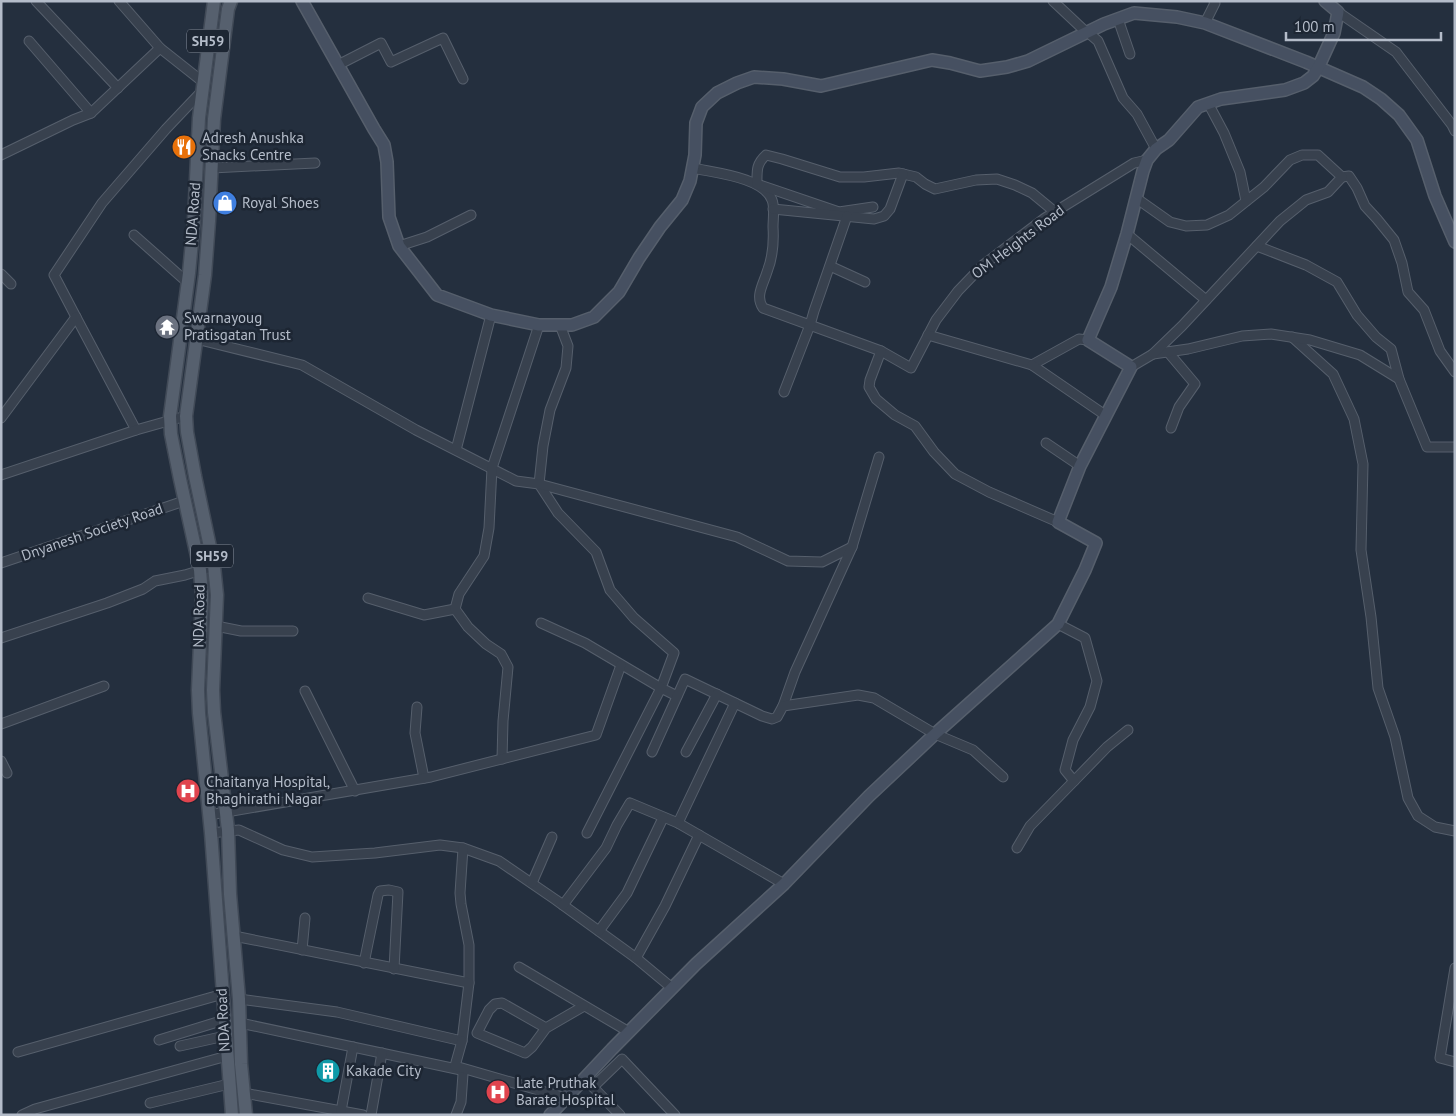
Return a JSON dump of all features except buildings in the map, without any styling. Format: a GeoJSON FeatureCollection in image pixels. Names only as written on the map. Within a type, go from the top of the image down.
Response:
{"type":"FeatureCollection","features":[{"type":"Feature","properties":{"kind":"main road","name":"NDA Road"},"geometry":{"type":"LineString","coordinates":[[214,1],[198,118],[194,220],[188,283],[172,394],[171,434],[200,570],[202,596],[198,690],[210,815],[232,1115]]}},
{"type":"Feature","properties":{"kind":"main road","name":"NDA Road"},"geometry":{"type":"LineString","coordinates":[[231,1],[228,9],[214,119],[205,275],[186,416],[195,476],[214,566],[217,595],[213,690],[214,712],[228,830],[246,1115]]}},
{"type":"Feature","properties":{"kind":"main road"},"geometry":{"type":"LineString","coordinates":[[202,86],[218,87]]}},
{"type":"Feature","properties":{"kind":"street"},"geometry":{"type":"LineString","coordinates":[[36,1],[118,88]]}},
{"type":"Feature","properties":{"kind":"street"},"geometry":{"type":"LineString","coordinates":[[119,1],[160,48],[202,86],[102,203],[54,275],[136,430]]}},
{"type":"Feature","properties":{"kind":"street"},"geometry":{"type":"LineString","coordinates":[[302,1],[384,144],[387,162],[389,217],[399,246],[437,295],[491,315],[539,325],[572,324],[594,317],[619,292],[638,258],[682,200],[693,168],[696,123],[702,108],[717,93],[737,83],[754,77],[783,79],[821,86],[932,60],[980,71],[1007,67],[1028,61],[1086,32],[1134,13],[1177,17],[1204,23],[1363,87],[1381,99],[1399,115],[1417,140],[1435,196],[1455,242]]}},
{"type":"Feature","properties":{"kind":"street"},"geometry":{"type":"LineString","coordinates":[[1054,1],[1098,41],[1123,98],[1137,114],[1156,149]]}},
{"type":"Feature","properties":{"kind":"street"},"geometry":{"type":"LineString","coordinates":[[1204,23],[1215,3],[1214,1]]}},
{"type":"Feature","properties":{"kind":"street"},"geometry":{"type":"LineString","coordinates":[[1326,1],[1338,12],[1396,52],[1455,131]]}},
{"type":"Feature","properties":{"kind":"street"},"geometry":{"type":"LineString","coordinates":[[1088,340],[1111,287],[1147,160],[1156,149],[1169,140],[1198,107],[1220,98],[1285,90],[1304,83],[1313,76],[1318,68],[1334,34],[1338,12]]}},
{"type":"Feature","properties":{"kind":"street"},"geometry":{"type":"LineString","coordinates":[[1118,19],[1130,54]]}},
{"type":"Feature","properties":{"kind":"street"},"geometry":{"type":"LineString","coordinates":[[338,65],[381,43],[391,62],[443,38],[463,79]]}},
{"type":"Feature","properties":{"kind":"street"},"geometry":{"type":"LineString","coordinates":[[29,41],[91,113]]}},
{"type":"Feature","properties":{"kind":"street"},"geometry":{"type":"LineString","coordinates":[[1,155],[72,120],[91,113],[160,48]]}},
{"type":"Feature","properties":{"kind":"street"},"geometry":{"type":"LineString","coordinates":[[1208,103],[1224,133],[1240,172],[1246,201]]}},
{"type":"Feature","properties":{"kind":"street"},"geometry":{"type":"LineString","coordinates":[[757,184],[757,171],[760,161],[766,155],[840,177],[864,177],[899,173],[916,176],[925,184],[935,188],[976,180],[997,179],[1032,193],[1055,212]]}},
{"type":"Feature","properties":{"kind":"street"},"geometry":{"type":"LineString","coordinates":[[1136,198],[1170,222],[1186,226],[1207,225],[1229,215],[1264,187],[1290,160],[1302,155],[1318,155],[1342,177]]}},
{"type":"Feature","properties":{"kind":"street","name":"OM Heights Road"},"geometry":{"type":"LineString","coordinates":[[773,209],[774,249],[770,267],[758,296],[759,303],[763,308],[881,350],[911,368],[936,320],[958,290],[983,265],[1045,218],[1134,163],[1147,160]]}},
{"type":"Feature","properties":{"kind":"street"},"geometry":{"type":"LineString","coordinates":[[212,168],[315,163]]}},
{"type":"Feature","properties":{"kind":"street"},"geometry":{"type":"LineString","coordinates":[[693,168],[743,179],[839,212],[873,207]]}},
{"type":"Feature","properties":{"kind":"street"},"geometry":{"type":"LineString","coordinates":[[757,184],[767,192],[773,201],[773,209],[874,219],[884,216],[890,209],[903,174]]}},
{"type":"Feature","properties":{"kind":"street"},"geometry":{"type":"LineString","coordinates":[[1058,522],[1080,466],[1131,367],[1153,354],[1182,326],[1280,221],[1306,200],[1328,192],[1342,177],[1349,176],[1358,188],[1364,206],[1394,240],[1402,263],[1408,292],[1424,310],[1440,351],[1455,372]]}},
{"type":"Feature","properties":{"kind":"street"},"geometry":{"type":"LineString","coordinates":[[399,246],[427,237],[471,215]]}},
{"type":"Feature","properties":{"kind":"street"},"geometry":{"type":"LineString","coordinates":[[784,392],[810,326],[847,216]]}},
{"type":"Feature","properties":{"kind":"street"},"geometry":{"type":"LineString","coordinates":[[1127,234],[1206,300]]}},
{"type":"Feature","properties":{"kind":"street"},"geometry":{"type":"LineString","coordinates":[[134,235],[188,283]]}},
{"type":"Feature","properties":{"kind":"street"},"geometry":{"type":"LineString","coordinates":[[1257,246],[1306,265],[1337,282],[1357,315],[1376,337],[1391,349],[1398,379],[1427,447],[1455,447]]}},
{"type":"Feature","properties":{"kind":"street"},"geometry":{"type":"LineString","coordinates":[[830,266],[865,282]]}},
{"type":"Feature","properties":{"kind":"street"},"geometry":{"type":"LineString","coordinates":[[1,274],[11,284]]}},
{"type":"Feature","properties":{"kind":"street"},"geometry":{"type":"LineString","coordinates":[[456,450],[491,315]]}},
{"type":"Feature","properties":{"kind":"street"},"geometry":{"type":"LineString","coordinates":[[1,418],[76,318]]}},
{"type":"Feature","properties":{"kind":"street"},"geometry":{"type":"LineString","coordinates":[[455,609],[459,594],[484,556],[489,528],[492,468],[539,325]]}},
{"type":"Feature","properties":{"kind":"street"},"geometry":{"type":"LineString","coordinates":[[560,325],[568,346],[566,368],[550,410],[543,446],[539,484],[558,513],[596,552],[610,590],[634,618],[674,653],[661,688],[587,833]]}},
{"type":"Feature","properties":{"kind":"street"},"geometry":{"type":"LineString","coordinates":[[1153,354],[1188,349],[1242,336],[1271,334],[1310,340],[1360,355],[1398,379]]}},
{"type":"Feature","properties":{"kind":"street"},"geometry":{"type":"LineString","coordinates":[[928,335],[1032,365],[1105,415]]}},
{"type":"Feature","properties":{"kind":"street"},"geometry":{"type":"LineString","coordinates":[[1292,337],[1333,374],[1354,419],[1363,464],[1362,550],[1378,688],[1395,737],[1408,798],[1418,816],[1435,827],[1455,831]]}},
{"type":"Feature","properties":{"kind":"street"},"geometry":{"type":"LineString","coordinates":[[196,339],[302,365],[416,430],[516,481],[539,484],[737,537],[788,561],[822,562],[852,546]]}},
{"type":"Feature","properties":{"kind":"street"},"geometry":{"type":"LineString","coordinates":[[1032,365],[1079,339],[1088,340],[1131,367]]}},
{"type":"Feature","properties":{"kind":"street"},"geometry":{"type":"LineString","coordinates":[[589,1082],[629,1032],[696,964],[784,884],[869,796],[935,734],[1058,624],[1096,544],[1058,522],[990,492],[955,474],[934,452],[915,426],[895,415],[876,399],[869,387],[881,350]]}},
{"type":"Feature","properties":{"kind":"street"},"geometry":{"type":"LineString","coordinates":[[1168,352],[1195,384],[1179,407],[1171,428]]}},
{"type":"Feature","properties":{"kind":"street"},"geometry":{"type":"LineString","coordinates":[[1,475],[136,430],[186,416]]}},
{"type":"Feature","properties":{"kind":"street"},"geometry":{"type":"LineString","coordinates":[[1046,443],[1080,466]]}},
{"type":"Feature","properties":{"kind":"street"},"geometry":{"type":"LineString","coordinates":[[652,752],[685,679],[762,716],[772,719],[777,717],[795,672],[852,546],[879,457]]}},
{"type":"Feature","properties":{"kind":"street","name":"Dnyanesh Society Road"},"geometry":{"type":"LineString","coordinates":[[1,563],[184,501]]}},
{"type":"Feature","properties":{"kind":"street"},"geometry":{"type":"LineString","coordinates":[[1,638],[107,603],[143,589],[155,581],[185,575],[214,566]]}},
{"type":"Feature","properties":{"kind":"street"},"geometry":{"type":"LineString","coordinates":[[368,598],[424,615],[455,609]]}},
{"type":"Feature","properties":{"kind":"street"},"geometry":{"type":"LineString","coordinates":[[455,609],[468,627],[486,644],[501,654],[508,666],[502,759]]}},
{"type":"Feature","properties":{"kind":"street"},"geometry":{"type":"LineString","coordinates":[[541,623],[585,643],[677,696]]}},
{"type":"Feature","properties":{"kind":"street"},"geometry":{"type":"LineString","coordinates":[[1058,624],[1085,638],[1097,680],[1090,707],[1073,740],[1065,770],[1074,781]]}},
{"type":"Feature","properties":{"kind":"street"},"geometry":{"type":"LineString","coordinates":[[216,626],[242,632],[293,631]]}},
{"type":"Feature","properties":{"kind":"street"},"geometry":{"type":"LineString","coordinates":[[210,815],[424,778],[596,736],[621,665]]}},
{"type":"Feature","properties":{"kind":"street"},"geometry":{"type":"LineString","coordinates":[[1,724],[104,686]]}},
{"type":"Feature","properties":{"kind":"street"},"geometry":{"type":"LineString","coordinates":[[305,691],[355,791]]}},
{"type":"Feature","properties":{"kind":"street"},"geometry":{"type":"LineString","coordinates":[[686,752],[717,694]]}},
{"type":"Feature","properties":{"kind":"street"},"geometry":{"type":"LineString","coordinates":[[783,706],[858,695],[874,698],[935,734],[973,750],[1003,777]]}},
{"type":"Feature","properties":{"kind":"street"},"geometry":{"type":"LineString","coordinates":[[678,823],[735,703]]}},
{"type":"Feature","properties":{"kind":"street"},"geometry":{"type":"LineString","coordinates":[[417,707],[415,733],[424,778]]}},
{"type":"Feature","properties":{"kind":"street"},"geometry":{"type":"LineString","coordinates":[[1017,848],[1030,826],[1106,747],[1128,730]]}},
{"type":"Feature","properties":{"kind":"street"},"geometry":{"type":"LineString","coordinates":[[1,761],[7,773]]}},
{"type":"Feature","properties":{"kind":"street"},"geometry":{"type":"LineString","coordinates":[[563,904],[606,848],[630,803],[678,823],[784,884]]}},
{"type":"Feature","properties":{"kind":"street"},"geometry":{"type":"LineString","coordinates":[[599,931],[627,893],[663,818]]}},
{"type":"Feature","properties":{"kind":"street"},"geometry":{"type":"LineString","coordinates":[[211,833],[238,830],[283,850],[312,856],[375,853],[440,845],[463,848],[499,861],[532,883],[636,958],[672,988]]}},
{"type":"Feature","properties":{"kind":"street"},"geometry":{"type":"LineString","coordinates":[[636,958],[665,906],[699,835]]}},
{"type":"Feature","properties":{"kind":"street"},"geometry":{"type":"LineString","coordinates":[[532,883],[552,838]]}},
{"type":"Feature","properties":{"kind":"street"},"geometry":{"type":"LineString","coordinates":[[463,848],[460,893],[469,945],[469,983],[462,1041],[455,1066],[566,1098]]}},
{"type":"Feature","properties":{"kind":"street"},"geometry":{"type":"LineString","coordinates":[[364,963],[378,895],[380,891],[389,890],[398,892],[394,968]]}},
{"type":"Feature","properties":{"kind":"street"},"geometry":{"type":"LineString","coordinates":[[302,950],[305,918]]}},
{"type":"Feature","properties":{"kind":"street"},"geometry":{"type":"LineString","coordinates":[[234,936],[469,983]]}},
{"type":"Feature","properties":{"kind":"street"},"geometry":{"type":"LineString","coordinates":[[519,967],[629,1032]]}},
{"type":"Feature","properties":{"kind":"street"},"geometry":{"type":"LineString","coordinates":[[1455,972],[1450,1020],[1440,1058],[1455,1062]]}},
{"type":"Feature","properties":{"kind":"street"},"geometry":{"type":"LineString","coordinates":[[18,1052],[223,994]]}},
{"type":"Feature","properties":{"kind":"street"},"geometry":{"type":"LineString","coordinates":[[239,999],[337,1012],[462,1041]]}},
{"type":"Feature","properties":{"kind":"street"},"geometry":{"type":"LineString","coordinates":[[546,1028],[502,1003],[495,1004],[489,1010],[477,1033],[526,1053],[546,1028],[584,1006]]}},
{"type":"Feature","properties":{"kind":"street"},"geometry":{"type":"LineString","coordinates":[[160,1040],[224,1020]]}},
{"type":"Feature","properties":{"kind":"street"},"geometry":{"type":"LineString","coordinates":[[240,1023],[461,1070],[463,1074],[460,1102],[456,1115]]}},
{"type":"Feature","properties":{"kind":"street"},"geometry":{"type":"LineString","coordinates":[[180,1046],[225,1036]]}},
{"type":"Feature","properties":{"kind":"street"},"geometry":{"type":"LineString","coordinates":[[342,1111],[353,1047]]}},
{"type":"Feature","properties":{"kind":"street"},"geometry":{"type":"LineString","coordinates":[[371,1115],[382,1053]]}},
{"type":"Feature","properties":{"kind":"street"},"geometry":{"type":"LineString","coordinates":[[22,1115],[35,1109],[227,1056]]}},
{"type":"Feature","properties":{"kind":"street"},"geometry":{"type":"LineString","coordinates":[[550,1115],[566,1098],[622,1059],[675,1115]]}},
{"type":"Feature","properties":{"kind":"street"},"geometry":{"type":"LineString","coordinates":[[589,1082],[620,1115]]}},
{"type":"Feature","properties":{"kind":"street"},"geometry":{"type":"LineString","coordinates":[[150,1103],[229,1084]]}},
{"type":"Feature","properties":{"kind":"street"},"geometry":{"type":"LineString","coordinates":[[244,1093],[363,1115]]}},
{"type":"Feature","properties":{"kind":"place","name":"Adresh Anushka Snacks Centre"},"geometry":{"type":"Point","coordinates":[184,147]}},
{"type":"Feature","properties":{"kind":"place","name":"Royal Shoes"},"geometry":{"type":"Point","coordinates":[225,203]}},
{"type":"Feature","properties":{"kind":"place","name":"Swarnayoug Pratisgatan Trust"},"geometry":{"type":"Point","coordinates":[167,327]}},
{"type":"Feature","properties":{"kind":"place","name":"Chaitanya Hospital, Bhaghirathi Nagar"},"geometry":{"type":"Point","coordinates":[188,791]}},
{"type":"Feature","properties":{"kind":"place","name":"Kakade City"},"geometry":{"type":"Point","coordinates":[328,1071]}},
{"type":"Feature","properties":{"kind":"place","name":"Late Pruthak Barate Hospital"},"geometry":{"type":"Point","coordinates":[498,1092]}}]}
